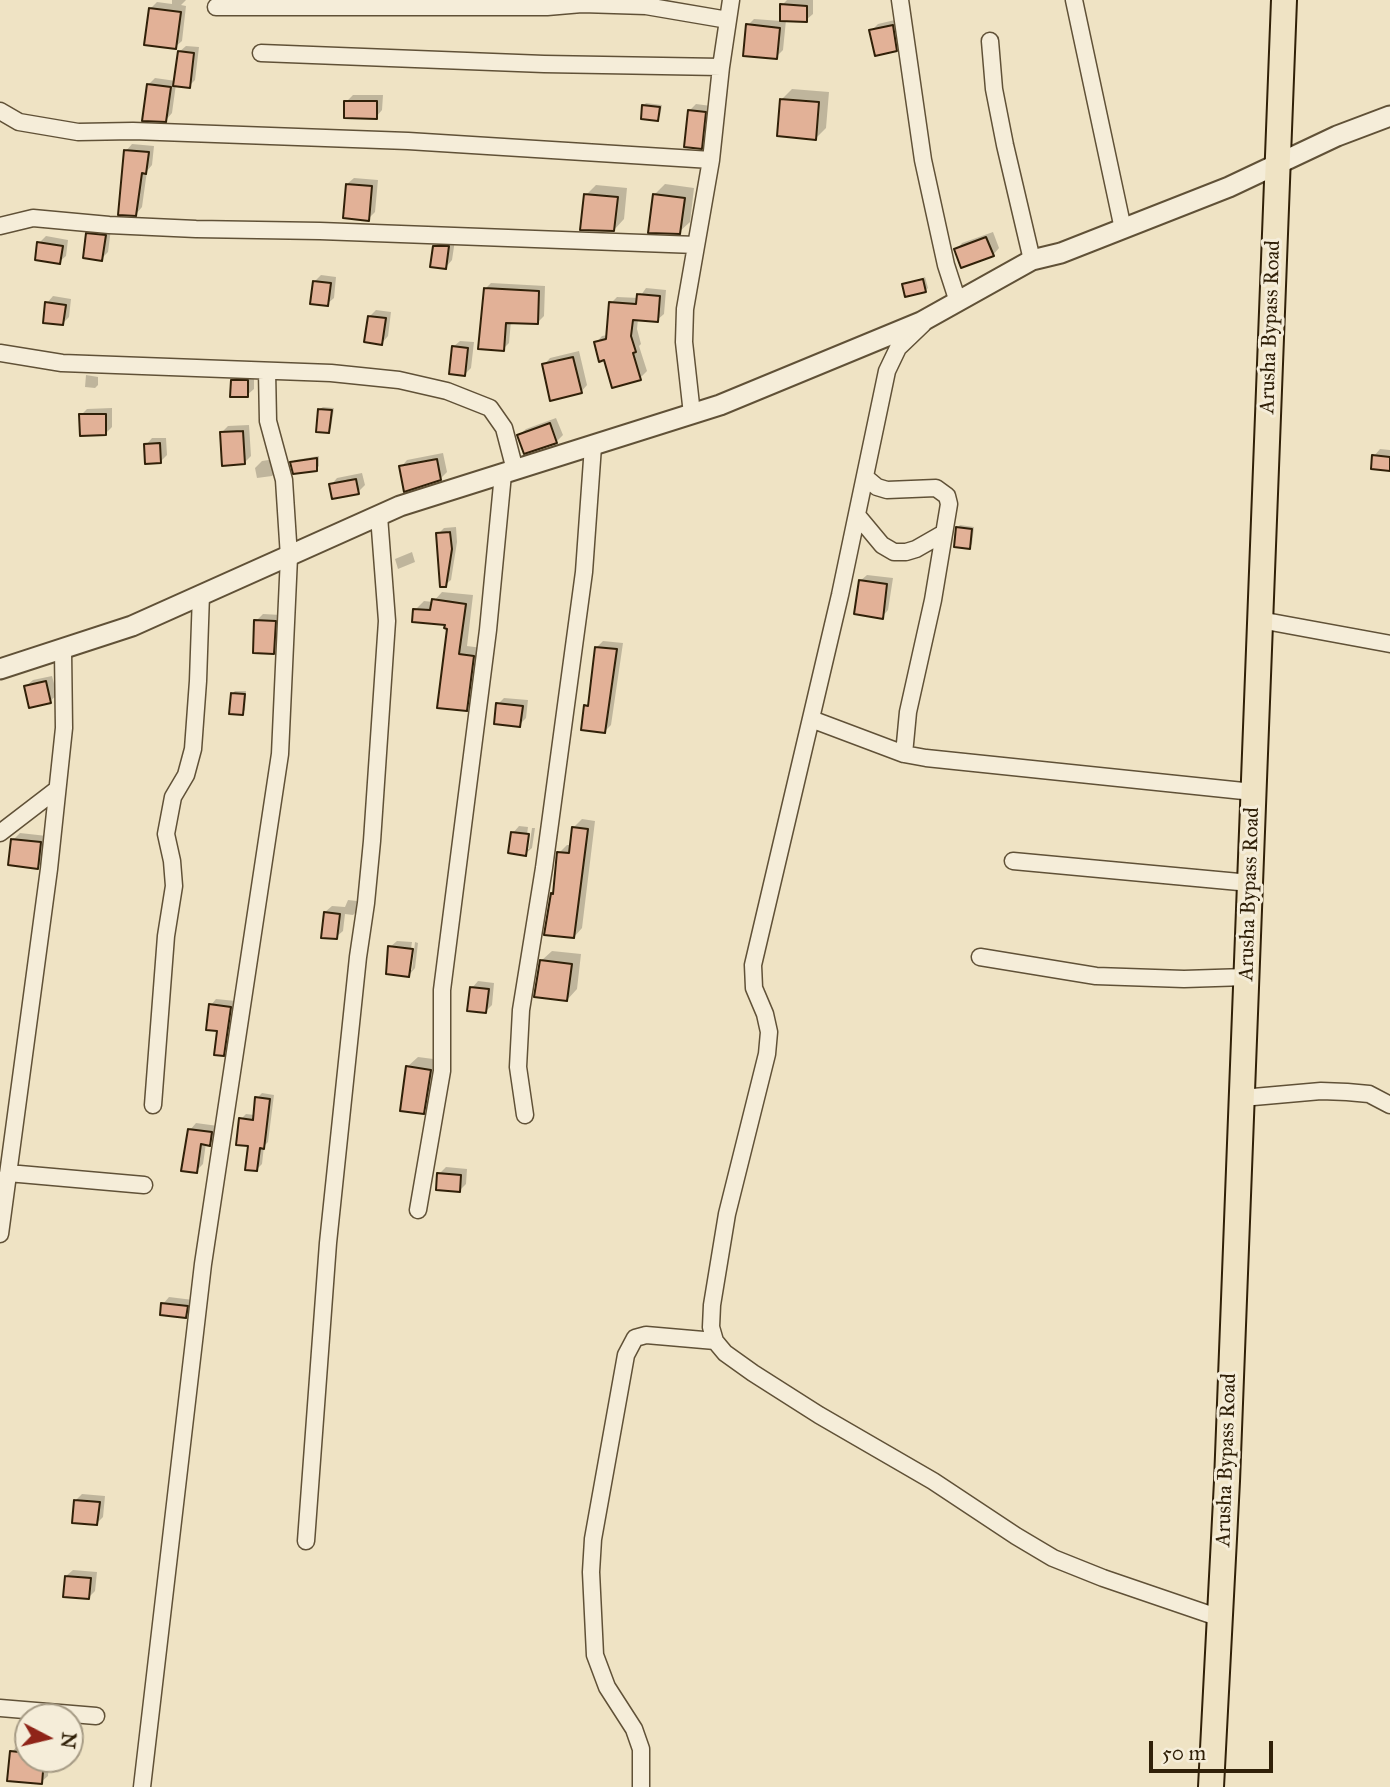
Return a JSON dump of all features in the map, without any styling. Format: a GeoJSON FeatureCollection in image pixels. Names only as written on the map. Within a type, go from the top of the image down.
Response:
{"type":"FeatureCollection","features":[{"type":"Feature","properties":{"kind":"main road","name":"Arusha Bypass Road"},"geometry":{"type":"LineString","coordinates":[[1211,1787],[1242,1098],[1284,0]]}},
{"type":"Feature","properties":{"kind":"street"},"geometry":{"type":"LineString","coordinates":[[692,414],[684,342],[685,309],[711,160],[731,0]]}},
{"type":"Feature","properties":{"kind":"street"},"geometry":{"type":"LineString","coordinates":[[900,0],[923,160],[946,265],[958,302]]}},
{"type":"Feature","properties":{"kind":"street"},"geometry":{"type":"LineString","coordinates":[[1074,0],[1123,229]]}},
{"type":"Feature","properties":{"kind":"street"},"geometry":{"type":"LineString","coordinates":[[216,7],[533,8],[582,4],[646,6],[728,20]]}},
{"type":"Feature","properties":{"kind":"street"},"geometry":{"type":"LineString","coordinates":[[990,41],[1000,122],[1032,260]]}},
{"type":"Feature","properties":{"kind":"street"},"geometry":{"type":"LineString","coordinates":[[261,53],[502,63],[721,67]]}},
{"type":"Feature","properties":{"kind":"street"},"geometry":{"type":"LineString","coordinates":[[0,111],[19,122],[78,132],[133,131],[408,141],[711,160]]}},
{"type":"Feature","properties":{"kind":"street"},"geometry":{"type":"LineString","coordinates":[[0,668],[132,626],[400,506],[720,405],[930,318],[1032,260],[1061,253],[1123,229],[1228,187],[1338,136],[1390,117]]}},
{"type":"Feature","properties":{"kind":"street"},"geometry":{"type":"LineString","coordinates":[[0,226],[33,218],[196,229],[696,245]]}},
{"type":"Feature","properties":{"kind":"street"},"geometry":{"type":"LineString","coordinates":[[930,318],[898,348],[887,371],[811,719],[753,965],[754,988],[765,1014],[768,1032],[767,1054],[741,1152],[722,1241],[711,1327],[715,1341],[725,1353],[819,1415],[933,1481],[1053,1558],[1102,1578],[1220,1618]]}},
{"type":"Feature","properties":{"kind":"street"},"geometry":{"type":"LineString","coordinates":[[0,353],[62,363],[331,373],[399,380],[447,391],[489,408],[504,428],[509,472],[442,990],[442,1071],[418,1210]]}},
{"type":"Feature","properties":{"kind":"street"},"geometry":{"type":"LineString","coordinates":[[142,1787],[203,1264],[280,754],[289,557],[284,480],[268,421],[267,371]]}},
{"type":"Feature","properties":{"kind":"street"},"geometry":{"type":"LineString","coordinates":[[525,1115],[518,1067],[521,1010],[544,868],[584,572],[593,446]]}},
{"type":"Feature","properties":{"kind":"street"},"geometry":{"type":"LineString","coordinates":[[865,477],[887,491],[926,487],[943,491],[949,505],[908,712],[904,754]]}},
{"type":"Feature","properties":{"kind":"street"},"geometry":{"type":"LineString","coordinates":[[857,515],[882,545],[894,552],[916,549],[944,533]]}},
{"type":"Feature","properties":{"kind":"street"},"geometry":{"type":"LineString","coordinates":[[306,1541],[328,1243],[372,841],[387,621],[379,516]]}},
{"type":"Feature","properties":{"kind":"street"},"geometry":{"type":"LineString","coordinates":[[153,1105],[166,936],[174,886],[166,834],[173,797],[186,775],[193,749],[201,594]]}},
{"type":"Feature","properties":{"kind":"street"},"geometry":{"type":"LineString","coordinates":[[1260,620],[1390,644]]}},
{"type":"Feature","properties":{"kind":"street"},"geometry":{"type":"LineString","coordinates":[[0,1234],[49,869],[64,728],[63,649]]}},
{"type":"Feature","properties":{"kind":"street"},"geometry":{"type":"LineString","coordinates":[[811,719],[904,754],[953,762],[1254,792]]}},
{"type":"Feature","properties":{"kind":"street"},"geometry":{"type":"LineString","coordinates":[[0,833],[56,790]]}},
{"type":"Feature","properties":{"kind":"street"},"geometry":{"type":"LineString","coordinates":[[1013,861],[1250,883]]}},
{"type":"Feature","properties":{"kind":"street"},"geometry":{"type":"LineString","coordinates":[[980,957],[1096,976],[1184,979],[1246,977]]}},
{"type":"Feature","properties":{"kind":"street"},"geometry":{"type":"LineString","coordinates":[[1242,1098],[1321,1091],[1347,1092],[1369,1094],[1390,1105]]}},
{"type":"Feature","properties":{"kind":"street"},"geometry":{"type":"LineString","coordinates":[[8,1173],[144,1185]]}},
{"type":"Feature","properties":{"kind":"street"},"geometry":{"type":"LineString","coordinates":[[641,1787],[641,1749],[634,1729],[607,1687],[595,1655],[591,1572],[595,1527],[626,1355],[635,1338],[646,1335],[715,1341]]}},
{"type":"Feature","properties":{"kind":"street"},"geometry":{"type":"LineString","coordinates":[[0,1708],[96,1716]]}},
{"type":"Feature","properties":{"kind":"building"},"geometry":{"type":"Polygon","coordinates":[[[780,4],[807,6],[807,22],[780,21],[780,4]]]}},
{"type":"Feature","properties":{"kind":"building"},"geometry":{"type":"Polygon","coordinates":[[[149,8],[181,12],[176,49],[144,45],[149,8]]]}},
{"type":"Feature","properties":{"kind":"building"},"geometry":{"type":"Polygon","coordinates":[[[746,24],[780,28],[777,59],[743,56],[746,24]]]}},
{"type":"Feature","properties":{"kind":"building"},"geometry":{"type":"Polygon","coordinates":[[[893,25],[897,51],[875,56],[869,30],[893,25]]]}},
{"type":"Feature","properties":{"kind":"building"},"geometry":{"type":"Polygon","coordinates":[[[178,51],[194,53],[190,88],[173,86],[178,51]]]}},
{"type":"Feature","properties":{"kind":"building"},"geometry":{"type":"Polygon","coordinates":[[[147,84],[171,87],[166,122],[142,121],[147,84]]]}},
{"type":"Feature","properties":{"kind":"building"},"geometry":{"type":"Polygon","coordinates":[[[780,99],[819,102],[816,140],[777,136],[780,99]]]}},
{"type":"Feature","properties":{"kind":"building"},"geometry":{"type":"Polygon","coordinates":[[[344,101],[377,101],[377,119],[344,118],[344,101]]]}},
{"type":"Feature","properties":{"kind":"building"},"geometry":{"type":"Polygon","coordinates":[[[642,105],[660,107],[658,121],[641,119],[642,105]]]}},
{"type":"Feature","properties":{"kind":"building"},"geometry":{"type":"Polygon","coordinates":[[[688,110],[706,112],[702,149],[684,147],[688,110]]]}},
{"type":"Feature","properties":{"kind":"building"},"geometry":{"type":"Polygon","coordinates":[[[124,150],[149,152],[146,174],[142,173],[136,216],[118,215],[124,150]]]}},
{"type":"Feature","properties":{"kind":"building"},"geometry":{"type":"Polygon","coordinates":[[[346,184],[372,186],[369,221],[343,218],[346,184]]]}},
{"type":"Feature","properties":{"kind":"building"},"geometry":{"type":"Polygon","coordinates":[[[584,194],[618,197],[614,231],[580,230],[584,194]]]}},
{"type":"Feature","properties":{"kind":"building"},"geometry":{"type":"Polygon","coordinates":[[[653,194],[685,198],[680,234],[648,233],[653,194]]]}},
{"type":"Feature","properties":{"kind":"building"},"geometry":{"type":"Polygon","coordinates":[[[86,233],[106,235],[102,261],[83,258],[86,233]]]}},
{"type":"Feature","properties":{"kind":"building"},"geometry":{"type":"Polygon","coordinates":[[[986,237],[994,256],[961,268],[954,249],[986,237]]]}},
{"type":"Feature","properties":{"kind":"building"},"geometry":{"type":"Polygon","coordinates":[[[37,242],[63,246],[60,264],[35,260],[37,242]]]}},
{"type":"Feature","properties":{"kind":"building"},"geometry":{"type":"Polygon","coordinates":[[[433,246],[449,246],[446,269],[430,267],[433,246]]]}},
{"type":"Feature","properties":{"kind":"building"},"geometry":{"type":"Polygon","coordinates":[[[923,279],[926,292],[905,297],[902,284],[923,279]]]}},
{"type":"Feature","properties":{"kind":"building"},"geometry":{"type":"Polygon","coordinates":[[[313,281],[331,283],[328,306],[310,304],[313,281]]]}},
{"type":"Feature","properties":{"kind":"building"},"geometry":{"type":"Polygon","coordinates":[[[484,288],[539,291],[538,324],[506,323],[504,351],[478,349],[484,288]]]}},
{"type":"Feature","properties":{"kind":"building"},"geometry":{"type":"Polygon","coordinates":[[[637,294],[660,296],[658,322],[633,320],[631,336],[636,352],[633,353],[641,380],[612,388],[604,360],[599,362],[594,342],[606,339],[609,302],[636,304],[637,294]]]}},
{"type":"Feature","properties":{"kind":"building"},"geometry":{"type":"Polygon","coordinates":[[[45,302],[66,305],[63,325],[43,323],[45,302]]]}},
{"type":"Feature","properties":{"kind":"building"},"geometry":{"type":"Polygon","coordinates":[[[368,316],[386,318],[382,345],[364,342],[368,316]]]}},
{"type":"Feature","properties":{"kind":"building"},"geometry":{"type":"Polygon","coordinates":[[[452,346],[468,348],[465,376],[449,374],[452,346]]]}},
{"type":"Feature","properties":{"kind":"building"},"geometry":{"type":"Polygon","coordinates":[[[573,357],[582,393],[550,401],[542,364],[573,357]]]}},
{"type":"Feature","properties":{"kind":"building"},"geometry":{"type":"Polygon","coordinates":[[[231,380],[248,380],[248,397],[230,397],[231,380]]]}},
{"type":"Feature","properties":{"kind":"building"},"geometry":{"type":"Polygon","coordinates":[[[318,409],[332,410],[329,433],[316,432],[318,409]]]}},
{"type":"Feature","properties":{"kind":"building"},"geometry":{"type":"Polygon","coordinates":[[[79,414],[106,414],[106,435],[80,436],[79,414]]]}},
{"type":"Feature","properties":{"kind":"building"},"geometry":{"type":"Polygon","coordinates":[[[550,423],[557,443],[524,454],[517,435],[550,423]]]}},
{"type":"Feature","properties":{"kind":"building"},"geometry":{"type":"Polygon","coordinates":[[[243,431],[245,464],[222,466],[220,432],[243,431]]]}},
{"type":"Feature","properties":{"kind":"building"},"geometry":{"type":"Polygon","coordinates":[[[160,443],[161,463],[145,464],[144,444],[160,443]]]}},
{"type":"Feature","properties":{"kind":"building"},"geometry":{"type":"Polygon","coordinates":[[[1372,455],[1390,457],[1390,471],[1371,469],[1372,455]]]}},
{"type":"Feature","properties":{"kind":"building"},"geometry":{"type":"Polygon","coordinates":[[[317,458],[317,471],[293,474],[290,462],[317,458]]]}},
{"type":"Feature","properties":{"kind":"building"},"geometry":{"type":"Polygon","coordinates":[[[437,459],[441,480],[404,492],[399,466],[437,459]]]}},
{"type":"Feature","properties":{"kind":"building"},"geometry":{"type":"Polygon","coordinates":[[[356,479],[359,494],[332,499],[329,484],[356,479]]]}},
{"type":"Feature","properties":{"kind":"building"},"geometry":{"type":"Polygon","coordinates":[[[956,527],[972,529],[970,549],[954,547],[956,527]]]}},
{"type":"Feature","properties":{"kind":"building"},"geometry":{"type":"Polygon","coordinates":[[[450,532],[452,549],[446,587],[440,587],[436,533],[450,532]]]}},
{"type":"Feature","properties":{"kind":"building"},"geometry":{"type":"Polygon","coordinates":[[[859,580],[887,584],[883,619],[854,614],[859,580]]]}},
{"type":"Feature","properties":{"kind":"building"},"geometry":{"type":"Polygon","coordinates":[[[432,599],[466,604],[459,654],[474,656],[467,711],[437,708],[447,629],[444,628],[445,625],[412,622],[413,609],[430,610],[432,599]]]}},
{"type":"Feature","properties":{"kind":"building"},"geometry":{"type":"Polygon","coordinates":[[[254,620],[276,621],[274,654],[253,653],[254,620]]]}},
{"type":"Feature","properties":{"kind":"building"},"geometry":{"type":"Polygon","coordinates":[[[595,647],[617,649],[605,733],[581,730],[584,705],[588,706],[595,647]]]}},
{"type":"Feature","properties":{"kind":"building"},"geometry":{"type":"Polygon","coordinates":[[[46,681],[51,703],[29,708],[24,686],[46,681]]]}},
{"type":"Feature","properties":{"kind":"building"},"geometry":{"type":"Polygon","coordinates":[[[231,693],[245,694],[243,715],[229,714],[231,693]]]}},
{"type":"Feature","properties":{"kind":"building"},"geometry":{"type":"Polygon","coordinates":[[[496,703],[523,706],[520,727],[494,724],[496,703]]]}},
{"type":"Feature","properties":{"kind":"building"},"geometry":{"type":"Polygon","coordinates":[[[572,827],[588,829],[574,938],[544,935],[551,893],[553,894],[557,852],[569,853],[572,827]]]}},
{"type":"Feature","properties":{"kind":"building"},"geometry":{"type":"Polygon","coordinates":[[[511,832],[529,834],[526,856],[508,853],[511,832]]]}},
{"type":"Feature","properties":{"kind":"building"},"geometry":{"type":"Polygon","coordinates":[[[11,839],[41,842],[38,869],[8,865],[11,839]]]}},
{"type":"Feature","properties":{"kind":"building"},"geometry":{"type":"Polygon","coordinates":[[[324,912],[340,914],[337,939],[321,938],[324,912]]]}},
{"type":"Feature","properties":{"kind":"building"},"geometry":{"type":"Polygon","coordinates":[[[388,946],[413,949],[409,977],[386,974],[388,946]]]}},
{"type":"Feature","properties":{"kind":"building"},"geometry":{"type":"Polygon","coordinates":[[[540,960],[572,964],[567,1001],[534,997],[540,960]]]}},
{"type":"Feature","properties":{"kind":"building"},"geometry":{"type":"Polygon","coordinates":[[[470,987],[489,989],[486,1013],[467,1011],[470,987]]]}},
{"type":"Feature","properties":{"kind":"building"},"geometry":{"type":"Polygon","coordinates":[[[209,1004],[231,1007],[224,1056],[214,1055],[217,1031],[206,1030],[209,1004]]]}},
{"type":"Feature","properties":{"kind":"building"},"geometry":{"type":"Polygon","coordinates":[[[406,1066],[431,1070],[424,1114],[400,1111],[406,1066]]]}},
{"type":"Feature","properties":{"kind":"building"},"geometry":{"type":"Polygon","coordinates":[[[255,1097],[270,1099],[264,1149],[260,1148],[257,1171],[245,1170],[248,1146],[236,1145],[239,1118],[253,1120],[255,1097]]]}},
{"type":"Feature","properties":{"kind":"building"},"geometry":{"type":"Polygon","coordinates":[[[188,1129],[212,1132],[210,1146],[201,1144],[197,1173],[181,1171],[188,1129]]]}},
{"type":"Feature","properties":{"kind":"building"},"geometry":{"type":"Polygon","coordinates":[[[437,1173],[461,1175],[460,1192],[436,1190],[437,1173]]]}},
{"type":"Feature","properties":{"kind":"building"},"geometry":{"type":"Polygon","coordinates":[[[161,1303],[188,1306],[186,1318],[160,1315],[161,1303]]]}},
{"type":"Feature","properties":{"kind":"building"},"geometry":{"type":"Polygon","coordinates":[[[74,1500],[100,1502],[97,1525],[72,1523],[74,1500]]]}},
{"type":"Feature","properties":{"kind":"building"},"geometry":{"type":"Polygon","coordinates":[[[65,1576],[91,1578],[89,1599],[63,1597],[65,1576]]]}},
{"type":"Feature","properties":{"kind":"building"},"geometry":{"type":"Polygon","coordinates":[[[10,1751],[14,1751],[14,1773],[43,1773],[42,1784],[7,1781],[10,1751]]]}}]}
